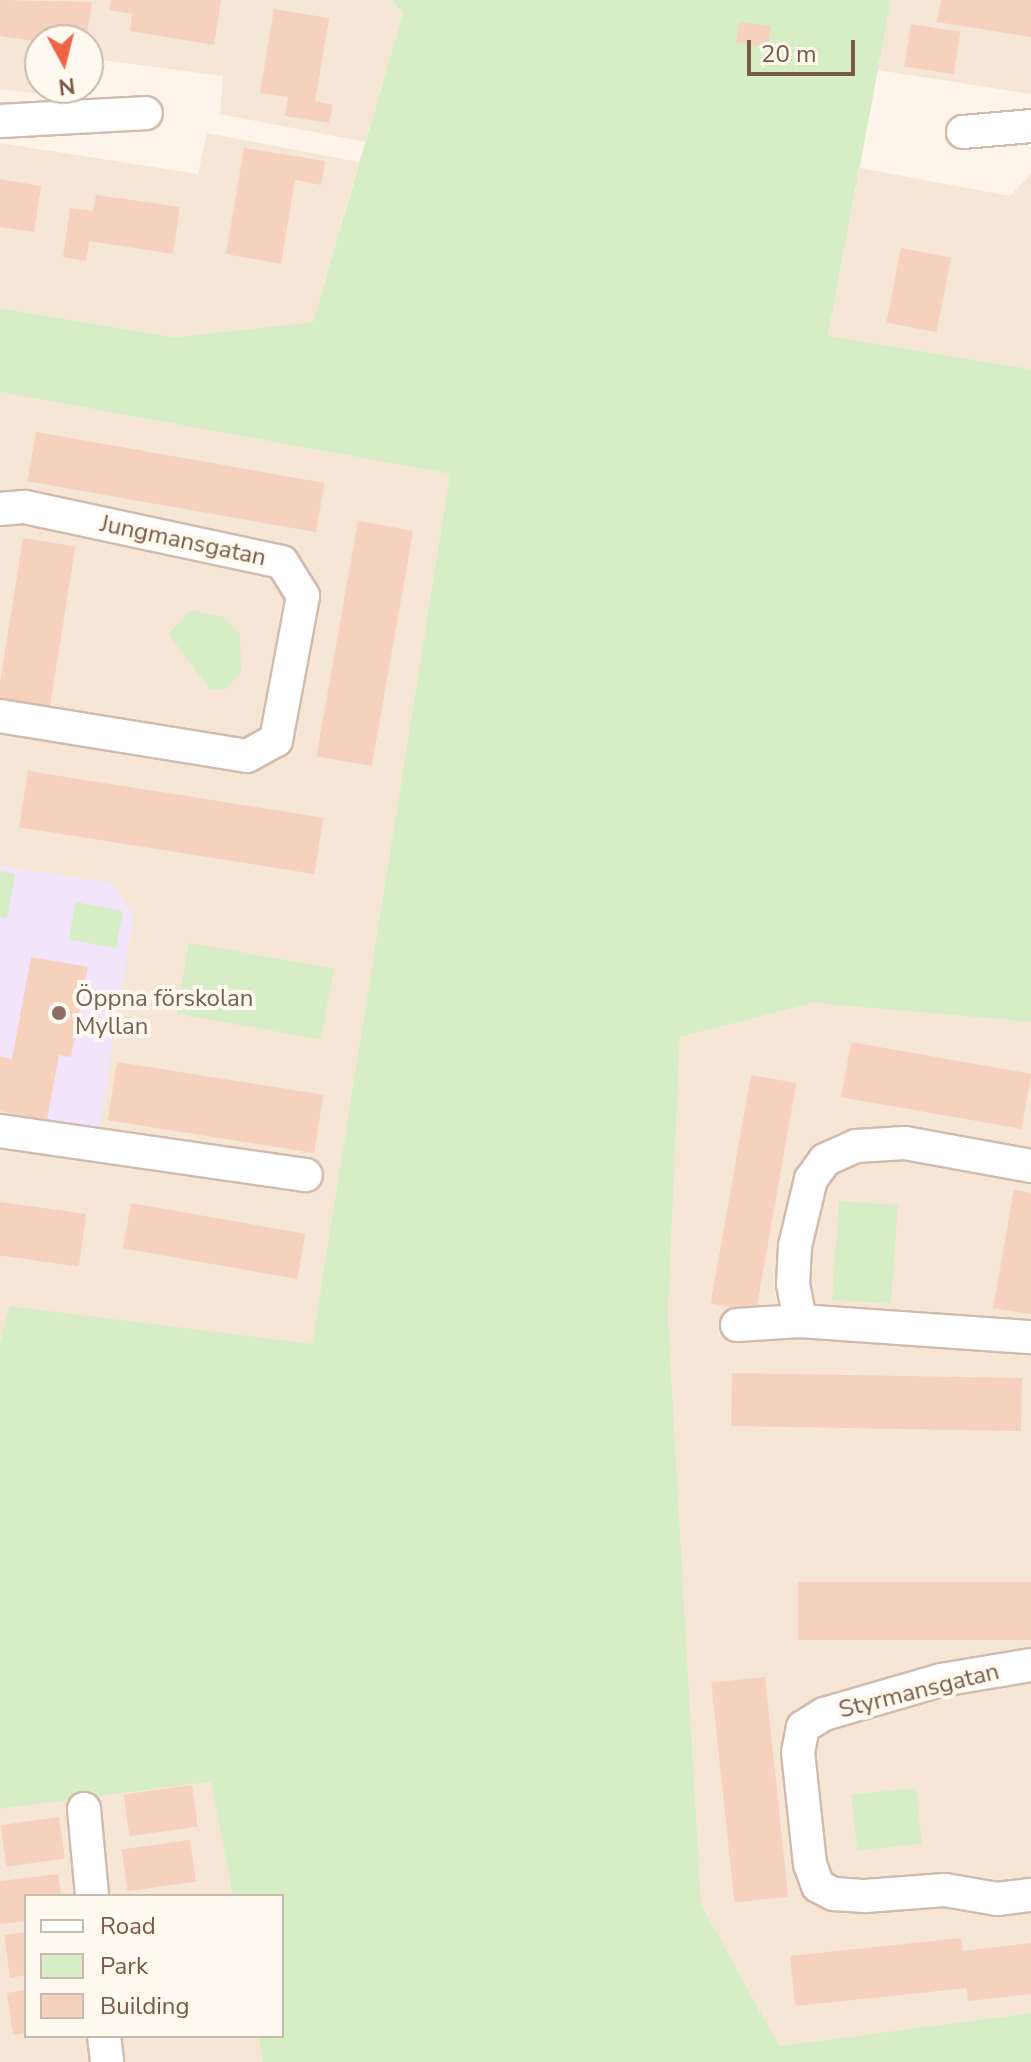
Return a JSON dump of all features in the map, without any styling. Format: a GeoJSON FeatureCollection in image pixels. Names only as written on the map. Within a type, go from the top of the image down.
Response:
{"type":"FeatureCollection","features":[{"type":"Feature","properties":{"kind":"street"},"geometry":{"type":"LineString","coordinates":[[0,121],[146,113]]}},
{"type":"Feature","properties":{"kind":"street"},"geometry":{"type":"LineString","coordinates":[[963,132],[1031,126]]}},
{"type":"Feature","properties":{"kind":"street","name":"Jungmansgatan"},"geometry":{"type":"LineString","coordinates":[[0,509],[25,507],[282,562],[303,596],[276,740],[247,756],[0,716]]}},
{"type":"Feature","properties":{"kind":"street"},"geometry":{"type":"LineString","coordinates":[[0,1131],[306,1175]]}},
{"type":"Feature","properties":{"kind":"street"},"geometry":{"type":"LineString","coordinates":[[800,1321],[793,1284],[795,1246],[811,1179],[825,1160],[856,1146],[905,1143],[1031,1166]]}},
{"type":"Feature","properties":{"kind":"street"},"geometry":{"type":"LineString","coordinates":[[737,1325],[800,1321],[1031,1337]]}},
{"type":"Feature","properties":{"kind":"street","name":"Styrmansgatan"},"geometry":{"type":"LineString","coordinates":[[1031,1665],[941,1680],[824,1714],[803,1727],[798,1752],[810,1864],[818,1886],[834,1894],[865,1896],[945,1890],[997,1899],[1031,1895]]}},
{"type":"Feature","properties":{"kind":"street"},"geometry":{"type":"LineString","coordinates":[[84,1809],[92,1894]]}},
{"type":"Feature","properties":{"kind":"street"},"geometry":{"type":"LineString","coordinates":[[104,2038],[107,2062]]}},
{"type":"Feature","properties":{"kind":"shaded area"},"geometry":{"type":"Polygon","coordinates":[[[0,0],[391,0],[403,13],[365,142],[220,114],[223,76],[104,60],[104,24],[24,24],[24,92],[0,89],[0,0]]]}},
{"type":"Feature","properties":{"kind":"shaded area"},"geometry":{"type":"Polygon","coordinates":[[[891,0],[1031,0],[1031,94],[878,70],[891,0]]]}},
{"type":"Feature","properties":{"kind":"shaded area"},"geometry":{"type":"Polygon","coordinates":[[[207,133],[359,162],[313,322],[175,337],[0,308],[0,143],[198,174],[207,133]]]}},
{"type":"Feature","properties":{"kind":"shaded area"},"geometry":{"type":"Polygon","coordinates":[[[860,168],[1010,196],[1031,174],[1031,369],[828,337],[860,168]]]}},
{"type":"Feature","properties":{"kind":"shaded area"},"geometry":{"type":"Polygon","coordinates":[[[0,392],[450,474],[312,1345],[10,1306],[0,1341],[0,392]]]}},
{"type":"Feature","properties":{"kind":"shaded area","name":"Öppna förskolan Myllan"},"geometry":{"type":"Polygon","coordinates":[[[0,866],[112,883],[134,915],[99,1129],[0,1111],[0,866]]]}},
{"type":"Feature","properties":{"kind":"shaded area"},"geometry":{"type":"Polygon","coordinates":[[[813,1003],[1031,1022],[1031,2013],[779,2046],[701,1904],[668,1316],[680,1037],[813,1003]]]}},
{"type":"Feature","properties":{"kind":"shaded area"},"geometry":{"type":"Polygon","coordinates":[[[212,1782],[233,1894],[24,1894],[24,2038],[258,2038],[263,2062],[0,2062],[0,1809],[212,1782]]]}},
{"type":"Feature","properties":{"kind":"green space"},"geometry":{"type":"Polygon","coordinates":[[[391,0],[891,0],[828,336],[1031,369],[1031,1022],[813,1003],[680,1037],[668,1316],[701,1904],[779,2046],[1031,2013],[1031,2062],[263,2062],[258,2038],[284,2038],[284,1894],[233,1894],[211,1782],[0,1809],[0,1341],[10,1306],[312,1344],[450,474],[0,392],[0,308],[175,337],[313,322],[403,13],[391,0]]]}},
{"type":"Feature","properties":{"kind":"green space"},"geometry":{"type":"Polygon","coordinates":[[[191,610],[224,617],[240,634],[241,673],[226,689],[210,689],[168,634],[191,610]]]}},
{"type":"Feature","properties":{"kind":"green space"},"geometry":{"type":"Polygon","coordinates":[[[0,871],[15,874],[7,919],[0,917],[0,871]]]}},
{"type":"Feature","properties":{"kind":"green space"},"geometry":{"type":"Polygon","coordinates":[[[76,902],[123,911],[116,948],[69,939],[76,902]]]}},
{"type":"Feature","properties":{"kind":"green space"},"geometry":{"type":"Polygon","coordinates":[[[189,943],[334,969],[321,1039],[176,1014],[189,943]]]}},
{"type":"Feature","properties":{"kind":"green space"},"geometry":{"type":"Polygon","coordinates":[[[839,1201],[898,1205],[891,1304],[832,1300],[839,1201]]]}},
{"type":"Feature","properties":{"kind":"green space"},"geometry":{"type":"Polygon","coordinates":[[[916,1788],[922,1844],[857,1850],[851,1795],[916,1788]]]}},
{"type":"Feature","properties":{"kind":"building"},"geometry":{"type":"Polygon","coordinates":[[[0,0],[92,2],[89,24],[24,24],[24,40],[0,36],[0,0]]]}},
{"type":"Feature","properties":{"kind":"building"},"geometry":{"type":"Polygon","coordinates":[[[111,0],[221,0],[214,45],[130,31],[132,14],[109,10],[111,0]]]}},
{"type":"Feature","properties":{"kind":"building"},"geometry":{"type":"Polygon","coordinates":[[[941,0],[1031,0],[1031,37],[937,22],[941,0]]]}},
{"type":"Feature","properties":{"kind":"building"},"geometry":{"type":"Polygon","coordinates":[[[274,9],[329,18],[315,101],[333,105],[329,123],[285,116],[288,97],[260,93],[274,9]]]}},
{"type":"Feature","properties":{"kind":"building"},"geometry":{"type":"Polygon","coordinates":[[[739,22],[771,26],[768,47],[736,43],[739,22]]]}},
{"type":"Feature","properties":{"kind":"building"},"geometry":{"type":"Polygon","coordinates":[[[911,24],[960,32],[954,74],[904,66],[911,24]]]}},
{"type":"Feature","properties":{"kind":"building"},"geometry":{"type":"Polygon","coordinates":[[[244,148],[325,161],[321,185],[295,180],[281,264],[226,254],[244,148]]]}},
{"type":"Feature","properties":{"kind":"building"},"geometry":{"type":"Polygon","coordinates":[[[0,179],[41,186],[34,232],[0,227],[0,179]]]}},
{"type":"Feature","properties":{"kind":"building"},"geometry":{"type":"Polygon","coordinates":[[[96,195],[180,207],[173,254],[89,241],[86,261],[63,257],[70,208],[93,211],[96,195]]]}},
{"type":"Feature","properties":{"kind":"building"},"geometry":{"type":"Polygon","coordinates":[[[901,248],[951,258],[937,332],[886,323],[901,248]]]}},
{"type":"Feature","properties":{"kind":"building"},"geometry":{"type":"Polygon","coordinates":[[[36,432],[325,483],[316,532],[27,481],[36,432]]]}},
{"type":"Feature","properties":{"kind":"building"},"geometry":{"type":"Polygon","coordinates":[[[358,521],[413,531],[372,766],[316,756],[358,521]]]}},
{"type":"Feature","properties":{"kind":"building"},"geometry":{"type":"Polygon","coordinates":[[[23,538],[75,546],[50,709],[0,701],[0,683],[23,538]]]}},
{"type":"Feature","properties":{"kind":"building"},"geometry":{"type":"Polygon","coordinates":[[[28,771],[323,818],[314,874],[19,827],[28,771]]]}},
{"type":"Feature","properties":{"kind":"building"},"geometry":{"type":"Polygon","coordinates":[[[31,957],[88,967],[71,1057],[59,1055],[47,1120],[0,1111],[0,1056],[12,1059],[31,957]]]}},
{"type":"Feature","properties":{"kind":"building"},"geometry":{"type":"Polygon","coordinates":[[[851,1042],[1031,1074],[1021,1129],[841,1097],[851,1042]]]}},
{"type":"Feature","properties":{"kind":"building"},"geometry":{"type":"Polygon","coordinates":[[[117,1062],[323,1095],[314,1153],[108,1120],[117,1062]]]}},
{"type":"Feature","properties":{"kind":"building"},"geometry":{"type":"Polygon","coordinates":[[[751,1075],[796,1083],[756,1311],[711,1303],[751,1075]]]}},
{"type":"Feature","properties":{"kind":"building"},"geometry":{"type":"Polygon","coordinates":[[[1014,1190],[1031,1193],[1031,1314],[993,1308],[1014,1190]]]}},
{"type":"Feature","properties":{"kind":"building"},"geometry":{"type":"Polygon","coordinates":[[[0,1202],[86,1214],[79,1267],[0,1256],[0,1202]]]}},
{"type":"Feature","properties":{"kind":"building"},"geometry":{"type":"Polygon","coordinates":[[[131,1203],[305,1234],[297,1279],[123,1248],[131,1203]]]}},
{"type":"Feature","properties":{"kind":"building"},"geometry":{"type":"Polygon","coordinates":[[[732,1373],[1022,1378],[1021,1431],[731,1426],[732,1373]]]}},
{"type":"Feature","properties":{"kind":"building"},"geometry":{"type":"Polygon","coordinates":[[[798,1582],[1031,1582],[1031,1640],[798,1640],[798,1582]]]}},
{"type":"Feature","properties":{"kind":"building"},"geometry":{"type":"Polygon","coordinates":[[[765,1677],[788,1897],[734,1902],[711,1683],[765,1677]]]}},
{"type":"Feature","properties":{"kind":"building"},"geometry":{"type":"Polygon","coordinates":[[[192,1785],[198,1827],[130,1836],[124,1795],[192,1785]]]}},
{"type":"Feature","properties":{"kind":"building"},"geometry":{"type":"Polygon","coordinates":[[[59,1817],[65,1859],[6,1867],[1,1825],[59,1817]]]}},
{"type":"Feature","properties":{"kind":"building"},"geometry":{"type":"Polygon","coordinates":[[[190,1840],[196,1882],[128,1891],[122,1850],[190,1840]]]}},
{"type":"Feature","properties":{"kind":"building"},"geometry":{"type":"Polygon","coordinates":[[[58,1874],[61,1894],[24,1894],[24,1921],[0,1924],[0,1881],[58,1874]]]}},
{"type":"Feature","properties":{"kind":"building"},"geometry":{"type":"Polygon","coordinates":[[[24,1932],[24,1975],[10,1978],[4,1935],[24,1932]]]}},
{"type":"Feature","properties":{"kind":"building"},"geometry":{"type":"Polygon","coordinates":[[[961,1938],[963,1951],[1031,1943],[1031,1994],[968,2001],[967,1988],[795,2006],[790,1956],[961,1938]]]}},
{"type":"Feature","properties":{"kind":"building"},"geometry":{"type":"Polygon","coordinates":[[[24,1990],[24,2033],[13,2035],[7,1993],[24,1990]]]}},
{"type":"Feature","properties":{"kind":"place","name":"Öppna förskolan Myllan"},"geometry":{"type":"Point","coordinates":[59,1013]}}]}
